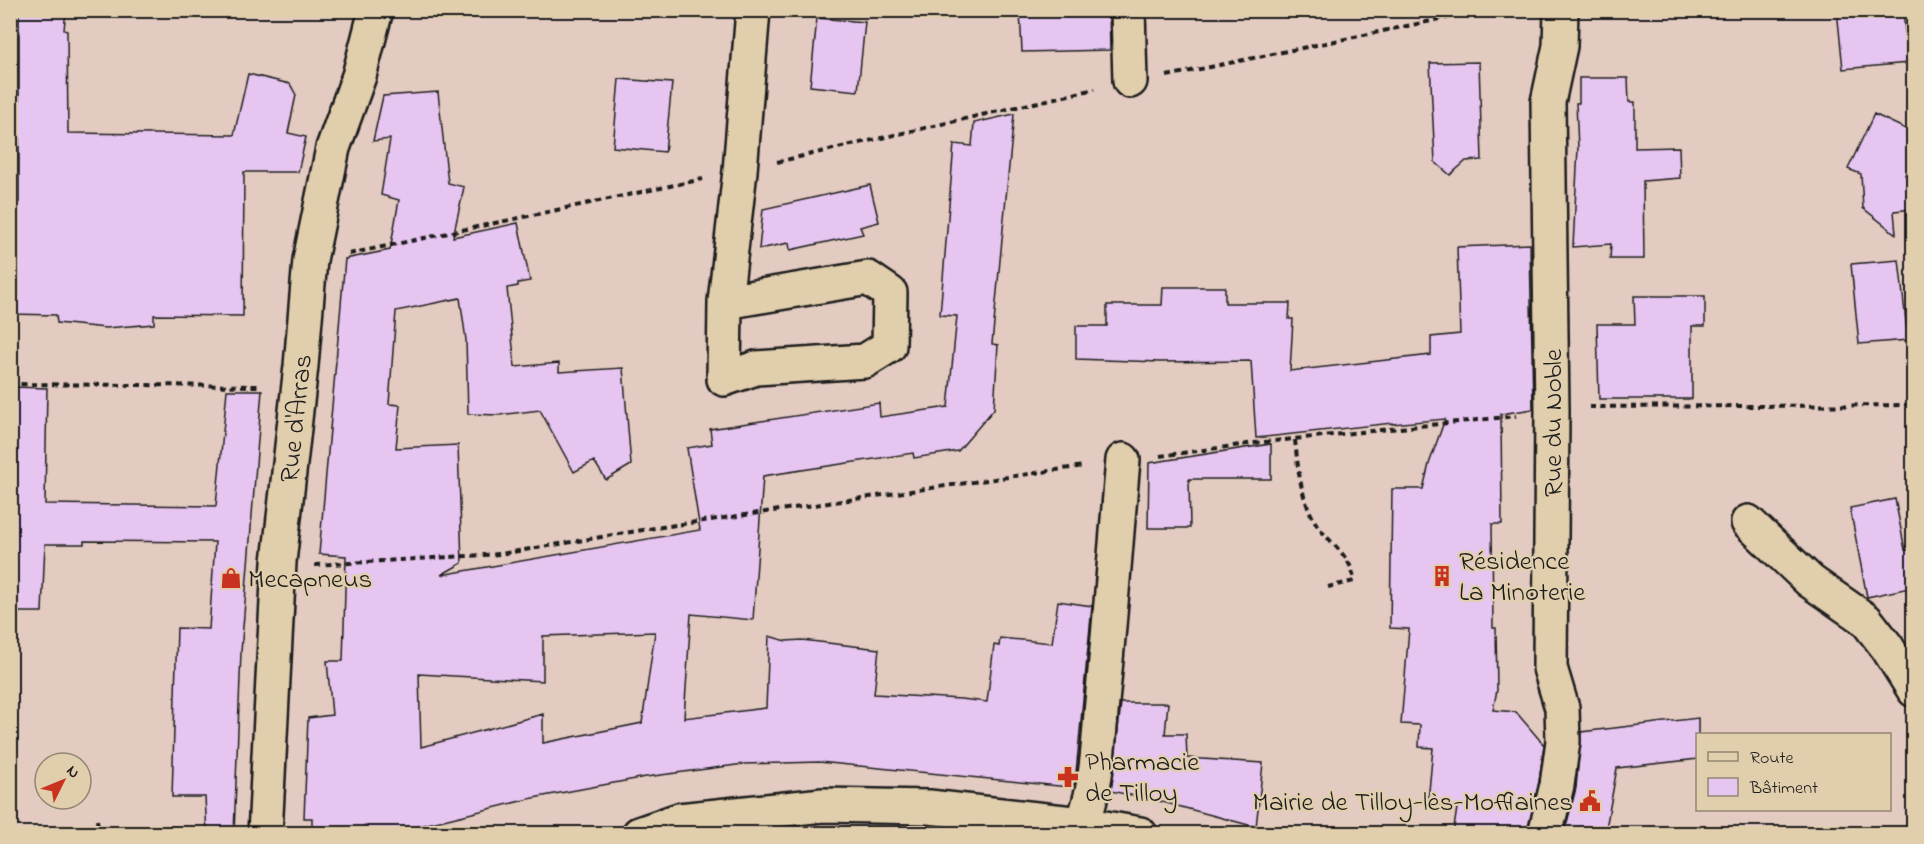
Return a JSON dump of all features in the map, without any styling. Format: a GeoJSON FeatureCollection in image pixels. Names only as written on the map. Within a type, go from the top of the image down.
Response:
{"type":"FeatureCollection","features":[{"type":"Feature","properties":{"kind":"street","name":"Rue d'Arras"},"geometry":{"type":"LineString","coordinates":[[265,834],[279,562],[300,378],[310,260],[333,148],[359,76],[376,10]]}},
{"type":"Feature","properties":{"kind":"street"},"geometry":{"type":"LineString","coordinates":[[725,302],[868,278],[890,293],[889,346],[865,361],[756,368],[724,379],[725,302],[740,171],[753,10]]}},
{"type":"Feature","properties":{"kind":"street"},"geometry":{"type":"LineString","coordinates":[[1128,10],[1130,81]]}},
{"type":"Feature","properties":{"kind":"street","name":"Rue du Noble"},"geometry":{"type":"LineString","coordinates":[[1545,834],[1557,785],[1563,741],[1562,708],[1550,668],[1552,412],[1548,102],[1560,46],[1561,10]]}},
{"type":"Feature","properties":{"kind":"street"},"geometry":{"type":"LineString","coordinates":[[1082,824],[1089,809],[1094,780],[1123,460]]}},
{"type":"Feature","properties":{"kind":"street"},"geometry":{"type":"LineString","coordinates":[[1748,522],[1810,581],[1866,620],[1887,647],[1914,690]]}},
{"type":"Feature","properties":{"kind":"street"},"geometry":{"type":"LineString","coordinates":[[639,834],[679,820],[823,805],[929,807],[1082,824],[1140,834]]}},
{"type":"Feature","properties":{"kind":"path"},"geometry":{"type":"LineString","coordinates":[[310,260],[353,254],[740,171],[1130,81],[1152,79],[1484,10]]}},
{"type":"Feature","properties":{"kind":"path"},"geometry":{"type":"LineString","coordinates":[[10,384],[266,386]]}},
{"type":"Feature","properties":{"kind":"path"},"geometry":{"type":"LineString","coordinates":[[279,562],[317,565],[500,554],[678,525],[1123,460],[1256,442],[1295,440],[1580,407],[1914,405]]}},
{"type":"Feature","properties":{"kind":"path"},"geometry":{"type":"LineString","coordinates":[[1295,440],[1301,492],[1314,521],[1348,561],[1353,573],[1354,581],[1328,587]]}},
{"type":"Feature","properties":{"kind":"path"},"geometry":{"type":"LineString","coordinates":[[97,820],[99,834]]}},
{"type":"Feature","properties":{"kind":"green space"},"geometry":{"type":"Polygon","coordinates":[[[11,11],[19,11],[19,171],[11,170],[11,11]]]}},
{"type":"Feature","properties":{"kind":"building"},"geometry":{"type":"Polygon","coordinates":[[[19,10],[66,10],[64,30],[67,31],[68,133],[234,135],[248,74],[290,84],[296,95],[288,133],[306,137],[298,172],[244,172],[243,316],[154,315],[154,324],[106,328],[57,323],[56,315],[10,314],[10,202],[19,202],[19,10]]]}},
{"type":"Feature","properties":{"kind":"building"},"geometry":{"type":"Polygon","coordinates":[[[1020,10],[1109,10],[1110,50],[1022,52],[1020,10]]]}},
{"type":"Feature","properties":{"kind":"building"},"geometry":{"type":"Polygon","coordinates":[[[1837,10],[1903,10],[1908,63],[1843,69],[1837,10]]]}},
{"type":"Feature","properties":{"kind":"building"},"geometry":{"type":"Polygon","coordinates":[[[817,18],[865,22],[858,91],[810,86],[817,18]]]}},
{"type":"Feature","properties":{"kind":"building"},"geometry":{"type":"Polygon","coordinates":[[[1479,62],[1482,160],[1466,161],[1450,175],[1435,162],[1430,63],[1479,62]]]}},
{"type":"Feature","properties":{"kind":"building"},"geometry":{"type":"Polygon","coordinates":[[[1579,78],[1628,78],[1629,102],[1635,102],[1635,148],[1679,147],[1680,178],[1643,181],[1644,259],[1610,259],[1611,244],[1573,247],[1578,148],[1576,103],[1579,103],[1579,78]]]}},
{"type":"Feature","properties":{"kind":"building"},"geometry":{"type":"Polygon","coordinates":[[[619,79],[672,83],[665,152],[613,147],[619,79]]]}},
{"type":"Feature","properties":{"kind":"building"},"geometry":{"type":"Polygon","coordinates":[[[438,92],[448,183],[464,187],[453,237],[518,223],[530,281],[507,288],[515,367],[559,363],[559,372],[623,368],[631,465],[606,480],[594,461],[574,472],[540,410],[499,415],[468,414],[466,340],[460,298],[396,311],[389,404],[400,405],[396,448],[458,445],[462,563],[441,575],[700,530],[687,448],[712,444],[710,429],[879,403],[880,417],[948,407],[957,316],[940,315],[954,144],[972,146],[974,123],[1014,114],[992,344],[998,345],[994,409],[958,451],[914,458],[913,453],[763,476],[753,620],[691,614],[684,718],[766,708],[769,636],[786,641],[802,640],[879,649],[874,694],[987,702],[994,645],[999,646],[1000,638],[1052,643],[1058,601],[1092,606],[1075,783],[1069,787],[819,762],[744,764],[646,777],[533,798],[387,834],[312,834],[312,818],[304,818],[308,718],[332,715],[327,661],[343,661],[346,556],[319,554],[345,259],[390,250],[399,200],[381,195],[390,139],[373,141],[383,96],[438,92]],[[655,632],[543,636],[543,681],[419,674],[421,747],[543,714],[543,743],[642,723],[655,632]]]}},
{"type":"Feature","properties":{"kind":"building"},"geometry":{"type":"Polygon","coordinates":[[[1874,114],[1914,133],[1914,156],[1905,175],[1914,182],[1914,209],[1894,211],[1896,234],[1863,208],[1861,174],[1848,169],[1874,114]]]}},
{"type":"Feature","properties":{"kind":"building"},"geometry":{"type":"Polygon","coordinates":[[[870,185],[879,222],[860,227],[863,234],[790,250],[789,243],[759,249],[763,209],[870,185]]]}},
{"type":"Feature","properties":{"kind":"building"},"geometry":{"type":"Polygon","coordinates":[[[1530,244],[1533,409],[1501,414],[1502,524],[1492,524],[1493,628],[1496,628],[1497,690],[1493,710],[1516,712],[1544,745],[1539,782],[1527,834],[1453,834],[1457,808],[1428,802],[1433,748],[1419,747],[1420,725],[1401,724],[1409,629],[1390,628],[1392,489],[1423,489],[1445,419],[1256,438],[1251,361],[1160,362],[1076,359],[1076,326],[1107,326],[1107,305],[1162,305],[1163,287],[1225,287],[1225,303],[1290,303],[1289,319],[1293,319],[1290,371],[1431,355],[1431,337],[1460,334],[1457,247],[1530,244]]]}},
{"type":"Feature","properties":{"kind":"building"},"geometry":{"type":"Polygon","coordinates":[[[1899,260],[1908,340],[1859,344],[1851,264],[1899,260]]]}},
{"type":"Feature","properties":{"kind":"building"},"geometry":{"type":"Polygon","coordinates":[[[1634,296],[1705,296],[1705,326],[1692,326],[1692,399],[1599,399],[1597,324],[1635,324],[1634,296]]]}},
{"type":"Feature","properties":{"kind":"building"},"geometry":{"type":"Polygon","coordinates":[[[10,387],[47,388],[45,504],[216,506],[227,390],[262,390],[241,652],[234,834],[207,834],[205,797],[172,797],[177,628],[209,629],[215,542],[84,541],[84,544],[45,544],[42,612],[10,612],[10,387]]]}},
{"type":"Feature","properties":{"kind":"building"},"geometry":{"type":"Polygon","coordinates":[[[1271,444],[1271,479],[1189,479],[1190,528],[1148,528],[1149,463],[1271,444]]]}},
{"type":"Feature","properties":{"kind":"building"},"geometry":{"type":"Polygon","coordinates":[[[1895,499],[1905,550],[1914,549],[1914,587],[1867,597],[1850,508],[1895,499]]]}},
{"type":"Feature","properties":{"kind":"building"},"geometry":{"type":"Polygon","coordinates":[[[1121,703],[1168,703],[1165,734],[1186,734],[1187,758],[1263,763],[1256,827],[1159,801],[1111,791],[1121,703]]]}},
{"type":"Feature","properties":{"kind":"building"},"geometry":{"type":"Polygon","coordinates":[[[1698,718],[1696,759],[1617,768],[1605,834],[1564,834],[1576,788],[1581,732],[1698,718]]]}},
{"type":"Feature","properties":{"kind":"place","name":"Résidence La Minoterie"},"geometry":{"type":"Point","coordinates":[1442,576]}},
{"type":"Feature","properties":{"kind":"place","name":"Mecapneus"},"geometry":{"type":"Point","coordinates":[231,578]}},
{"type":"Feature","properties":{"kind":"place","name":"Pharmacie de Tilloy"},"geometry":{"type":"Point","coordinates":[1068,777]}},
{"type":"Feature","properties":{"kind":"place","name":"Mairie de Tilloy-lès-Mofflaines"},"geometry":{"type":"Point","coordinates":[1590,801]}}]}
